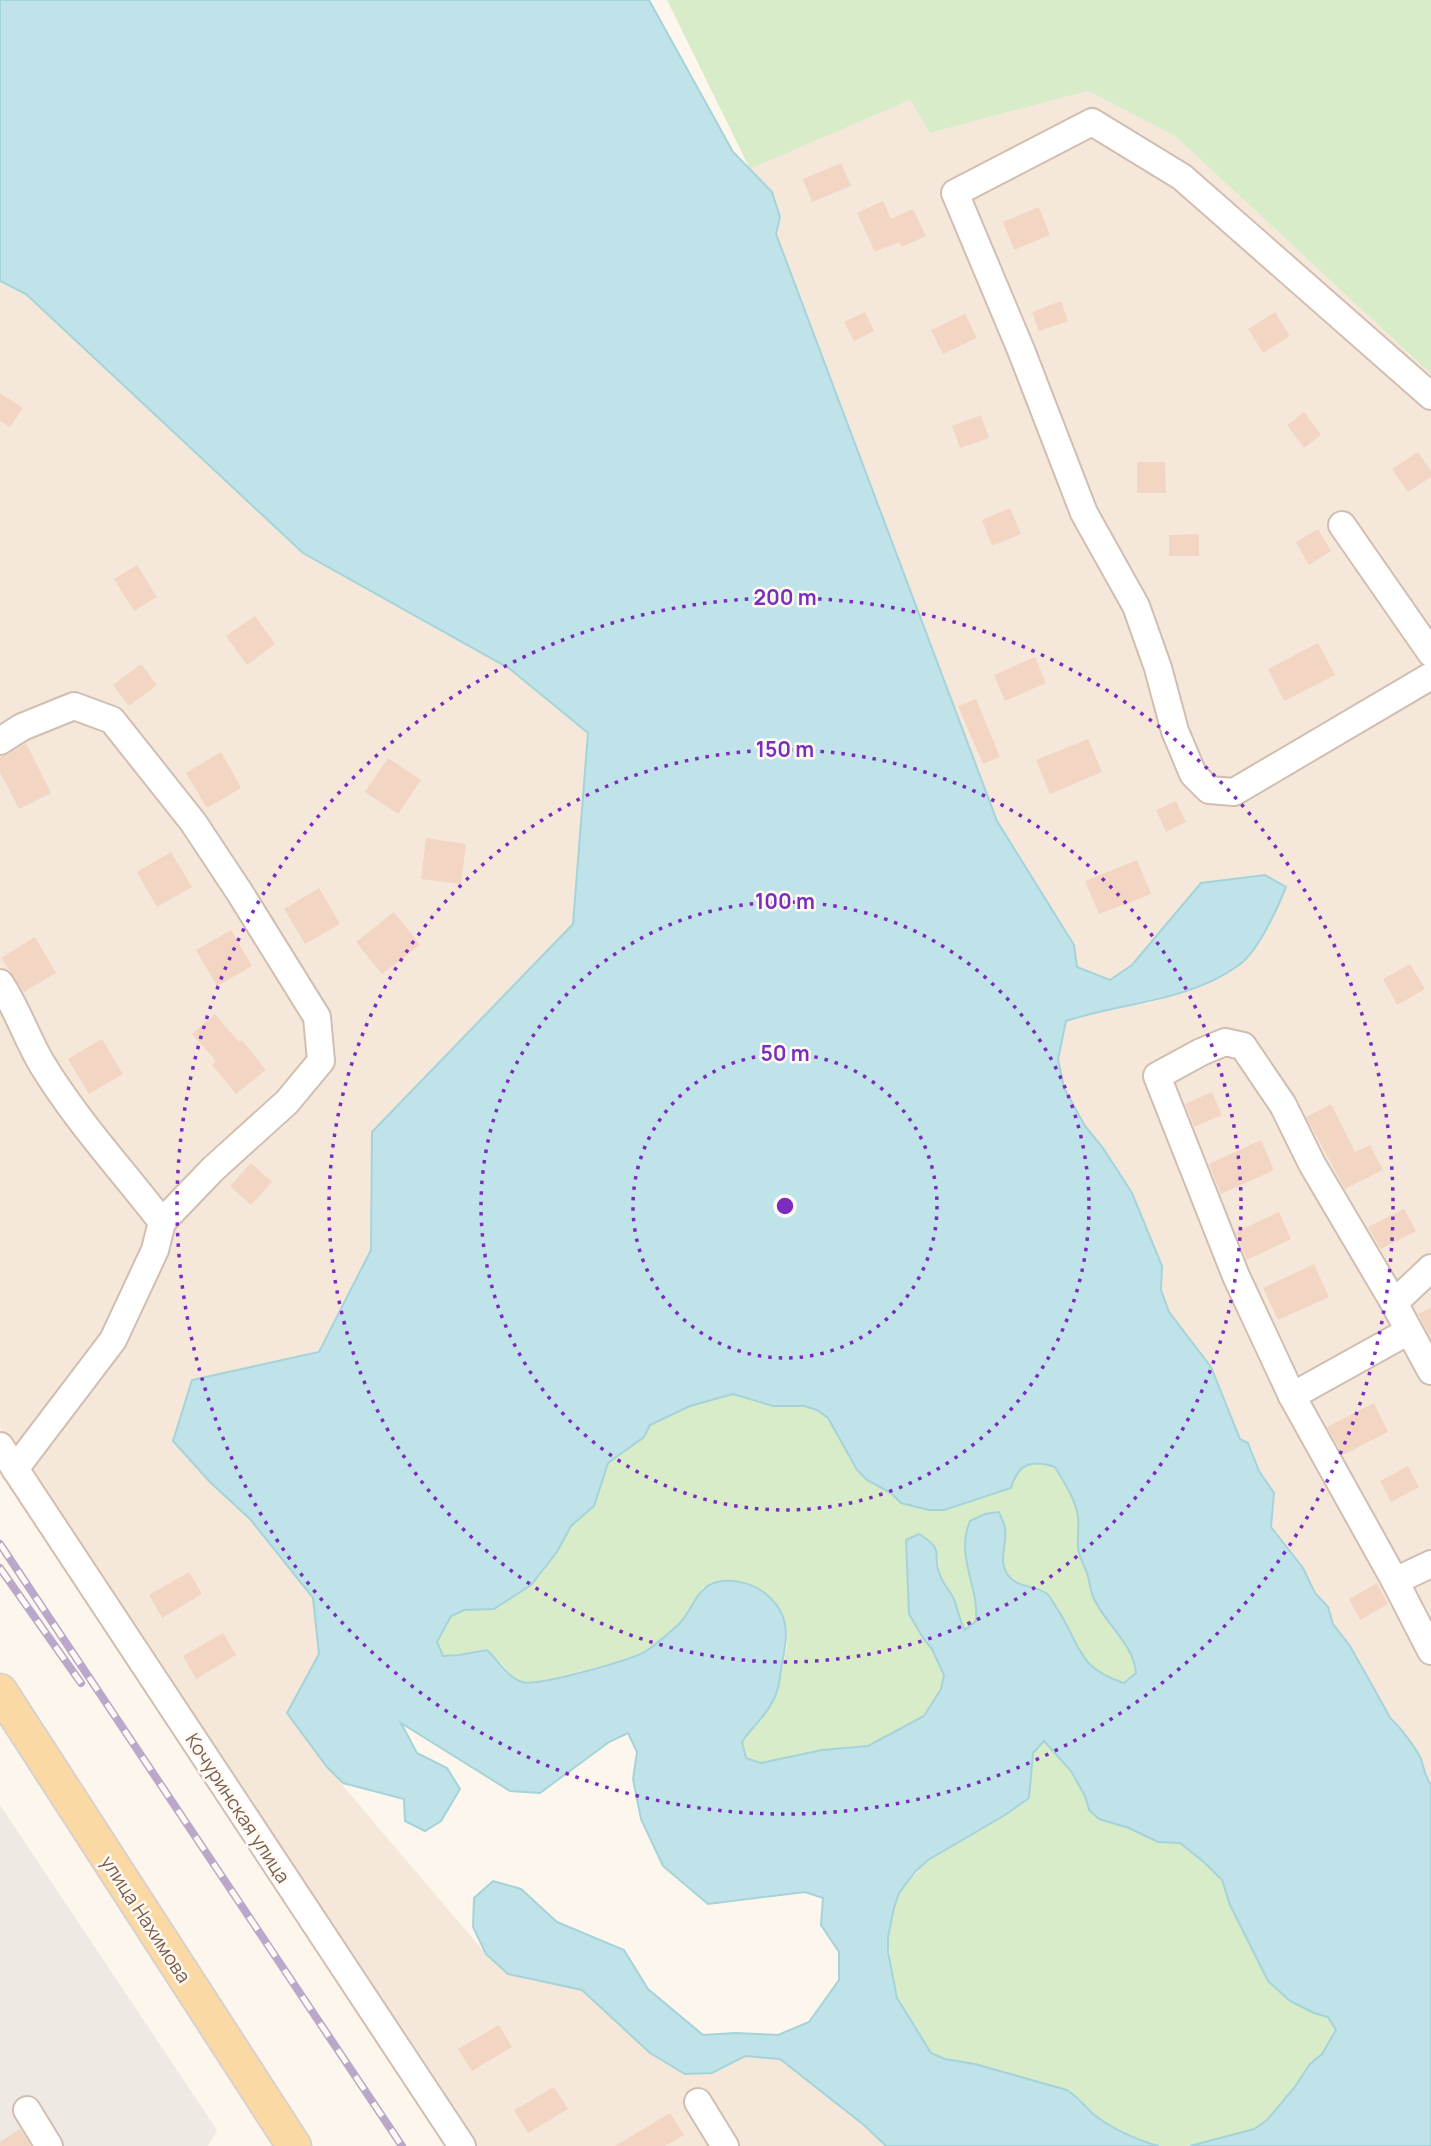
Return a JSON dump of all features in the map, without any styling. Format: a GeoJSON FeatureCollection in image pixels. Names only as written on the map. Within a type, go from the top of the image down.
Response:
{"type":"FeatureCollection","features":[{"type":"Feature","properties":{"kind":"main road","name":"улица Нахимова"},"geometry":{"type":"LineString","coordinates":[[0,1691],[294,2146]]}},
{"type":"Feature","properties":{"kind":"street"},"geometry":{"type":"LineString","coordinates":[[1431,397],[1182,177],[1092,122],[955,193],[1021,350],[1084,513],[1136,606],[1158,668],[1175,731],[1193,774],[1209,790],[1234,792],[1431,677]]}},
{"type":"Feature","properties":{"kind":"street"},"geometry":{"type":"LineString","coordinates":[[1342,524],[1431,653]]}},
{"type":"Feature","properties":{"kind":"street"},"geometry":{"type":"LineString","coordinates":[[0,741],[22,727],[74,706],[112,720],[193,822],[317,1017],[321,1061],[287,1102],[213,1169],[162,1222],[155,1250],[113,1340],[15,1469]]}},
{"type":"Feature","properties":{"kind":"street"},"geometry":{"type":"LineString","coordinates":[[0,983],[11,998],[41,1063],[64,1097],[162,1222]]}},
{"type":"Feature","properties":{"kind":"street"},"geometry":{"type":"LineString","coordinates":[[1431,1371],[1312,1164],[1283,1105],[1242,1046],[1225,1042],[1157,1076],[1236,1276],[1292,1396],[1431,1651]]}},
{"type":"Feature","properties":{"kind":"street"},"geometry":{"type":"LineString","coordinates":[[1394,1303],[1431,1268]]}},
{"type":"Feature","properties":{"kind":"street"},"geometry":{"type":"LineString","coordinates":[[1292,1396],[1409,1332]]}},
{"type":"Feature","properties":{"kind":"street","name":"Кочуринская улица"},"geometry":{"type":"LineString","coordinates":[[0,1446],[462,2146]]}},
{"type":"Feature","properties":{"kind":"street"},"geometry":{"type":"LineString","coordinates":[[1395,1581],[1431,1564]]}},
{"type":"Feature","properties":{"kind":"street"},"geometry":{"type":"LineString","coordinates":[[698,2102],[725,2146]]}},
{"type":"Feature","properties":{"kind":"street"},"geometry":{"type":"LineString","coordinates":[[27,2110],[50,2146]]}},
{"type":"Feature","properties":{"kind":"shaded area"},"geometry":{"type":"Polygon","coordinates":[[[1088,91],[1175,136],[1431,374],[1431,1785],[1414,1745],[1391,1719],[1350,1646],[1333,1624],[1328,1607],[1314,1593],[1312,1584],[1298,1562],[1271,1527],[1274,1493],[1255,1463],[1249,1443],[1240,1439],[1211,1367],[1169,1312],[1161,1290],[1162,1266],[1132,1193],[1074,1108],[1064,1088],[1058,1059],[1066,1021],[1094,1012],[1149,1003],[1194,989],[1230,881],[1201,883],[1132,965],[1110,980],[1077,967],[1074,945],[997,821],[776,233],[780,217],[750,169],[910,100],[930,133],[1088,91]]]}},
{"type":"Feature","properties":{"kind":"shaded area"},"geometry":{"type":"Polygon","coordinates":[[[0,281],[26,294],[303,553],[510,669],[588,733],[573,924],[372,1131],[371,1250],[319,1352],[193,1380],[173,1441],[210,1482],[250,1519],[313,1598],[319,1654],[300,1687],[327,1767],[486,1954],[508,1974],[582,1990],[650,2053],[712,2073],[745,2056],[780,2059],[864,2125],[886,2146],[477,2146],[0,1428],[0,281]]]}},
{"type":"Feature","properties":{"kind":"shaded area"},"geometry":{"type":"Polygon","coordinates":[[[0,1805],[217,2130],[208,2146],[0,2146],[0,1805]]]}},
{"type":"Feature","properties":{"kind":"green space"},"geometry":{"type":"Polygon","coordinates":[[[667,0],[1431,0],[1431,374],[1175,136],[1088,91],[930,133],[910,100],[750,169],[667,0]]]}},
{"type":"Feature","properties":{"kind":"green space"},"geometry":{"type":"Polygon","coordinates":[[[733,1394],[772,1406],[804,1406],[817,1410],[828,1418],[857,1470],[901,1503],[944,1510],[1011,1488],[1017,1473],[1032,1464],[1055,1467],[1077,1510],[1079,1552],[1093,1596],[1099,1609],[1125,1644],[1136,1673],[1125,1683],[1097,1670],[1076,1646],[1049,1595],[1009,1577],[1003,1561],[1005,1529],[964,1549],[977,1606],[976,1621],[965,1630],[939,1573],[938,1556],[906,1540],[909,1614],[932,1649],[944,1675],[941,1689],[924,1716],[868,1746],[822,1750],[761,1763],[746,1758],[742,1743],[777,1693],[787,1647],[787,1632],[784,1616],[764,1592],[734,1581],[703,1587],[679,1623],[642,1652],[541,1683],[519,1681],[500,1662],[487,1655],[472,1653],[443,1656],[437,1642],[451,1616],[464,1610],[494,1609],[531,1585],[557,1552],[571,1526],[594,1506],[608,1463],[644,1437],[650,1425],[690,1406],[733,1394]]]}},
{"type":"Feature","properties":{"kind":"green space"},"geometry":{"type":"Polygon","coordinates":[[[1044,1740],[1071,1771],[1085,1796],[1089,1810],[1099,1819],[1129,1828],[1157,1842],[1180,1843],[1205,1863],[1222,1880],[1230,1905],[1268,1981],[1290,2001],[1328,2017],[1336,2030],[1322,2054],[1310,2064],[1294,2088],[1267,2120],[1254,2129],[1190,2146],[1159,2146],[1144,2142],[1102,2121],[1090,2112],[1080,2099],[1052,2086],[975,2064],[945,2059],[931,2053],[897,1998],[888,1937],[899,1893],[928,1860],[1029,1798],[1033,1753],[1044,1740]]]}},
{"type":"Feature","properties":{"kind":"water"},"geometry":{"type":"Polygon","coordinates":[[[0,0],[649,0],[733,152],[772,192],[780,217],[776,234],[997,821],[1074,945],[1077,967],[1110,980],[1132,965],[1201,883],[1265,875],[1286,887],[1260,940],[1239,965],[1199,987],[1066,1021],[1058,1059],[1064,1088],[1085,1126],[1103,1148],[1132,1193],[1162,1266],[1161,1290],[1169,1312],[1211,1367],[1240,1439],[1248,1443],[1259,1471],[1274,1493],[1271,1527],[1303,1568],[1315,1593],[1328,1607],[1333,1624],[1350,1646],[1391,1719],[1419,1755],[1431,1785],[1431,2146],[1190,2146],[1254,2129],[1267,2120],[1310,2064],[1322,2054],[1336,2030],[1328,2017],[1290,2001],[1268,1981],[1230,1905],[1222,1880],[1205,1863],[1180,1843],[1158,1842],[1129,1828],[1099,1819],[1089,1810],[1085,1796],[1071,1771],[1044,1741],[1033,1753],[1029,1798],[928,1860],[899,1893],[888,1937],[888,1952],[897,1998],[931,2053],[945,2059],[975,2064],[1067,2090],[1106,2123],[1159,2146],[886,2146],[864,2125],[780,2059],[745,2056],[712,2073],[685,2074],[650,2053],[582,1990],[508,1974],[486,1954],[473,1927],[474,1898],[493,1881],[521,1889],[557,1922],[624,1950],[648,1989],[703,2035],[778,2035],[809,2022],[839,1980],[839,1952],[821,1925],[823,1898],[805,1892],[708,1904],[663,1866],[641,1819],[633,1779],[637,1752],[628,1733],[609,1742],[540,1793],[510,1791],[401,1723],[417,1753],[447,1768],[460,1789],[441,1821],[425,1831],[405,1821],[404,1799],[343,1783],[327,1767],[287,1713],[319,1654],[313,1598],[250,1519],[210,1482],[173,1441],[192,1380],[319,1352],[371,1250],[372,1132],[573,924],[588,733],[510,669],[303,553],[26,294],[0,281],[0,0]],[[733,1394],[690,1406],[650,1425],[644,1437],[608,1463],[594,1506],[571,1526],[557,1552],[531,1585],[494,1609],[464,1610],[451,1616],[437,1642],[443,1656],[487,1650],[507,1672],[522,1682],[564,1677],[646,1651],[679,1624],[704,1589],[717,1582],[744,1583],[762,1591],[774,1602],[783,1618],[786,1635],[780,1679],[774,1699],[742,1742],[746,1758],[761,1763],[822,1750],[868,1746],[924,1716],[941,1689],[944,1675],[932,1649],[909,1614],[906,1540],[919,1534],[936,1549],[940,1575],[954,1599],[965,1630],[976,1621],[974,1595],[966,1559],[966,1534],[970,1521],[985,1514],[999,1512],[1006,1534],[1003,1564],[1008,1575],[1016,1582],[1048,1594],[1082,1654],[1097,1670],[1124,1683],[1136,1673],[1125,1644],[1099,1609],[1093,1596],[1079,1552],[1077,1510],[1055,1467],[1032,1464],[1017,1473],[1011,1488],[944,1510],[929,1510],[901,1503],[891,1493],[867,1480],[857,1470],[828,1418],[817,1410],[804,1406],[773,1406],[733,1394]]]}},
{"type":"Feature","properties":{"kind":"building"},"geometry":{"type":"Polygon","coordinates":[[[841,163],[851,186],[812,202],[803,179],[841,163]]]}},
{"type":"Feature","properties":{"kind":"building"},"geometry":{"type":"Polygon","coordinates":[[[883,201],[891,219],[913,209],[926,236],[902,247],[899,242],[875,252],[857,213],[883,201]]]}},
{"type":"Feature","properties":{"kind":"building"},"geometry":{"type":"Polygon","coordinates":[[[1039,207],[1050,235],[1014,250],[1003,222],[1039,207]]]}},
{"type":"Feature","properties":{"kind":"building"},"geometry":{"type":"Polygon","coordinates":[[[1061,301],[1068,321],[1039,331],[1032,312],[1061,301]]]}},
{"type":"Feature","properties":{"kind":"building"},"geometry":{"type":"Polygon","coordinates":[[[865,312],[874,331],[854,341],[844,322],[865,312]]]}},
{"type":"Feature","properties":{"kind":"building"},"geometry":{"type":"Polygon","coordinates":[[[1275,312],[1290,336],[1263,353],[1248,329],[1275,312]]]}},
{"type":"Feature","properties":{"kind":"building"},"geometry":{"type":"Polygon","coordinates":[[[965,314],[977,338],[943,354],[931,330],[965,314]]]}},
{"type":"Feature","properties":{"kind":"building"},"geometry":{"type":"Polygon","coordinates":[[[0,393],[23,408],[10,427],[0,421],[0,393]]]}},
{"type":"Feature","properties":{"kind":"building"},"geometry":{"type":"Polygon","coordinates":[[[1304,412],[1321,435],[1304,448],[1287,425],[1304,412]]]}},
{"type":"Feature","properties":{"kind":"building"},"geometry":{"type":"Polygon","coordinates":[[[981,415],[989,438],[960,448],[952,426],[981,415]]]}},
{"type":"Feature","properties":{"kind":"building"},"geometry":{"type":"Polygon","coordinates":[[[1418,452],[1431,471],[1431,477],[1408,492],[1392,469],[1418,452]]]}},
{"type":"Feature","properties":{"kind":"building"},"geometry":{"type":"Polygon","coordinates":[[[1137,462],[1165,462],[1166,493],[1137,493],[1137,462]]]}},
{"type":"Feature","properties":{"kind":"building"},"geometry":{"type":"Polygon","coordinates":[[[1010,508],[1021,534],[992,546],[982,520],[1010,508]]]}},
{"type":"Feature","properties":{"kind":"building"},"geometry":{"type":"Polygon","coordinates":[[[1318,529],[1331,551],[1309,565],[1296,542],[1318,529]]]}},
{"type":"Feature","properties":{"kind":"building"},"geometry":{"type":"Polygon","coordinates":[[[1199,534],[1199,556],[1169,556],[1169,535],[1199,534]]]}},
{"type":"Feature","properties":{"kind":"building"},"geometry":{"type":"Polygon","coordinates":[[[137,565],[157,597],[134,611],[114,579],[137,565]]]}},
{"type":"Feature","properties":{"kind":"building"},"geometry":{"type":"Polygon","coordinates":[[[255,616],[275,644],[247,665],[226,636],[255,616]]]}},
{"type":"Feature","properties":{"kind":"building"},"geometry":{"type":"Polygon","coordinates":[[[1318,643],[1335,675],[1284,701],[1268,669],[1318,643]]]}},
{"type":"Feature","properties":{"kind":"building"},"geometry":{"type":"Polygon","coordinates":[[[1035,657],[1046,683],[1005,701],[994,675],[1035,657]]]}},
{"type":"Feature","properties":{"kind":"building"},"geometry":{"type":"Polygon","coordinates":[[[141,664],[157,685],[129,706],[113,685],[141,664]]]}},
{"type":"Feature","properties":{"kind":"building"},"geometry":{"type":"Polygon","coordinates":[[[976,699],[1000,757],[983,764],[958,706],[976,699]]]}},
{"type":"Feature","properties":{"kind":"building"},"geometry":{"type":"Polygon","coordinates":[[[1088,739],[1102,772],[1050,794],[1036,760],[1088,739]]]}},
{"type":"Feature","properties":{"kind":"building"},"geometry":{"type":"Polygon","coordinates":[[[26,743],[51,793],[19,809],[0,772],[0,757],[26,743]]]}},
{"type":"Feature","properties":{"kind":"building"},"geometry":{"type":"Polygon","coordinates":[[[221,752],[241,788],[207,808],[186,773],[221,752]]]}},
{"type":"Feature","properties":{"kind":"building"},"geometry":{"type":"Polygon","coordinates":[[[388,758],[421,780],[398,814],[365,792],[388,758]]]}},
{"type":"Feature","properties":{"kind":"building"},"geometry":{"type":"Polygon","coordinates":[[[1176,801],[1186,822],[1166,832],[1156,810],[1176,801]]]}},
{"type":"Feature","properties":{"kind":"building"},"geometry":{"type":"Polygon","coordinates":[[[426,838],[466,844],[461,884],[421,879],[426,838]]]}},
{"type":"Feature","properties":{"kind":"building"},"geometry":{"type":"Polygon","coordinates":[[[171,852],[192,887],[157,907],[137,872],[171,852]]]}},
{"type":"Feature","properties":{"kind":"building"},"geometry":{"type":"Polygon","coordinates":[[[1137,860],[1151,894],[1099,914],[1085,881],[1137,860]]]}},
{"type":"Feature","properties":{"kind":"building"},"geometry":{"type":"Polygon","coordinates":[[[319,888],[340,924],[305,944],[284,909],[319,888]]]}},
{"type":"Feature","properties":{"kind":"building"},"geometry":{"type":"Polygon","coordinates":[[[394,912],[420,945],[382,974],[356,942],[394,912]]]}},
{"type":"Feature","properties":{"kind":"building"},"geometry":{"type":"Polygon","coordinates":[[[231,930],[252,966],[217,986],[196,950],[231,930]]]}},
{"type":"Feature","properties":{"kind":"building"},"geometry":{"type":"Polygon","coordinates":[[[35,937],[56,973],[24,992],[1,958],[35,937]]]}},
{"type":"Feature","properties":{"kind":"building"},"geometry":{"type":"Polygon","coordinates":[[[1410,964],[1425,989],[1397,1005],[1383,979],[1410,964]]]}},
{"type":"Feature","properties":{"kind":"building"},"geometry":{"type":"Polygon","coordinates":[[[215,1014],[239,1042],[242,1040],[266,1070],[236,1094],[212,1065],[216,1061],[192,1034],[215,1014]]]}},
{"type":"Feature","properties":{"kind":"building"},"geometry":{"type":"Polygon","coordinates":[[[102,1039],[123,1074],[89,1094],[68,1059],[102,1039]]]}},
{"type":"Feature","properties":{"kind":"building"},"geometry":{"type":"Polygon","coordinates":[[[1212,1092],[1222,1115],[1194,1127],[1185,1104],[1212,1092]]]}},
{"type":"Feature","properties":{"kind":"building"},"geometry":{"type":"Polygon","coordinates":[[[1331,1104],[1355,1152],[1370,1145],[1383,1170],[1345,1189],[1306,1117],[1331,1104]]]}},
{"type":"Feature","properties":{"kind":"building"},"geometry":{"type":"Polygon","coordinates":[[[1261,1140],[1274,1170],[1221,1194],[1209,1164],[1261,1140]]]}},
{"type":"Feature","properties":{"kind":"building"},"geometry":{"type":"Polygon","coordinates":[[[251,1163],[272,1182],[251,1205],[230,1186],[251,1163]]]}},
{"type":"Feature","properties":{"kind":"building"},"geometry":{"type":"Polygon","coordinates":[[[1404,1209],[1416,1231],[1381,1249],[1368,1227],[1404,1209]]]}},
{"type":"Feature","properties":{"kind":"building"},"geometry":{"type":"Polygon","coordinates":[[[1279,1212],[1291,1239],[1247,1260],[1236,1232],[1279,1212]]]}},
{"type":"Feature","properties":{"kind":"building"},"geometry":{"type":"Polygon","coordinates":[[[1314,1264],[1329,1297],[1278,1320],[1263,1288],[1314,1264]]]}},
{"type":"Feature","properties":{"kind":"building"},"geometry":{"type":"Polygon","coordinates":[[[1431,1308],[1431,1338],[1418,1314],[1431,1308]]]}},
{"type":"Feature","properties":{"kind":"building"},"geometry":{"type":"Polygon","coordinates":[[[1374,1403],[1388,1432],[1343,1455],[1327,1427],[1374,1403]]]}},
{"type":"Feature","properties":{"kind":"building"},"geometry":{"type":"Polygon","coordinates":[[[1408,1466],[1419,1487],[1391,1502],[1380,1481],[1408,1466]]]}},
{"type":"Feature","properties":{"kind":"building"},"geometry":{"type":"Polygon","coordinates":[[[189,1572],[202,1594],[162,1618],[149,1595],[189,1572]]]}},
{"type":"Feature","properties":{"kind":"building"},"geometry":{"type":"Polygon","coordinates":[[[1377,1583],[1388,1604],[1360,1620],[1349,1599],[1377,1583]]]}},
{"type":"Feature","properties":{"kind":"building"},"geometry":{"type":"Polygon","coordinates":[[[223,1633],[236,1655],[196,1679],[183,1656],[223,1633]]]}},
{"type":"Feature","properties":{"kind":"building"},"geometry":{"type":"Polygon","coordinates":[[[499,2025],[512,2047],[472,2071],[458,2049],[499,2025]]]}},
{"type":"Feature","properties":{"kind":"building"},"geometry":{"type":"Polygon","coordinates":[[[554,2087],[568,2109],[528,2133],[514,2110],[554,2087]]]}},
{"type":"Feature","properties":{"kind":"building"},"geometry":{"type":"Polygon","coordinates":[[[670,2113],[684,2135],[665,2146],[615,2146],[670,2113]]]}},
{"type":"Feature","properties":{"kind":"building"},"geometry":{"type":"Polygon","coordinates":[[[20,2129],[31,2146],[0,2146],[0,2142],[20,2129]]]}},
{"type":"Feature","properties":{"kind":"railway"},"geometry":{"type":"LineString","coordinates":[[0,1544],[402,2146]]}},
{"type":"Feature","properties":{"kind":"railway"},"geometry":{"type":"LineString","coordinates":[[0,1568],[81,1683]]}}]}
